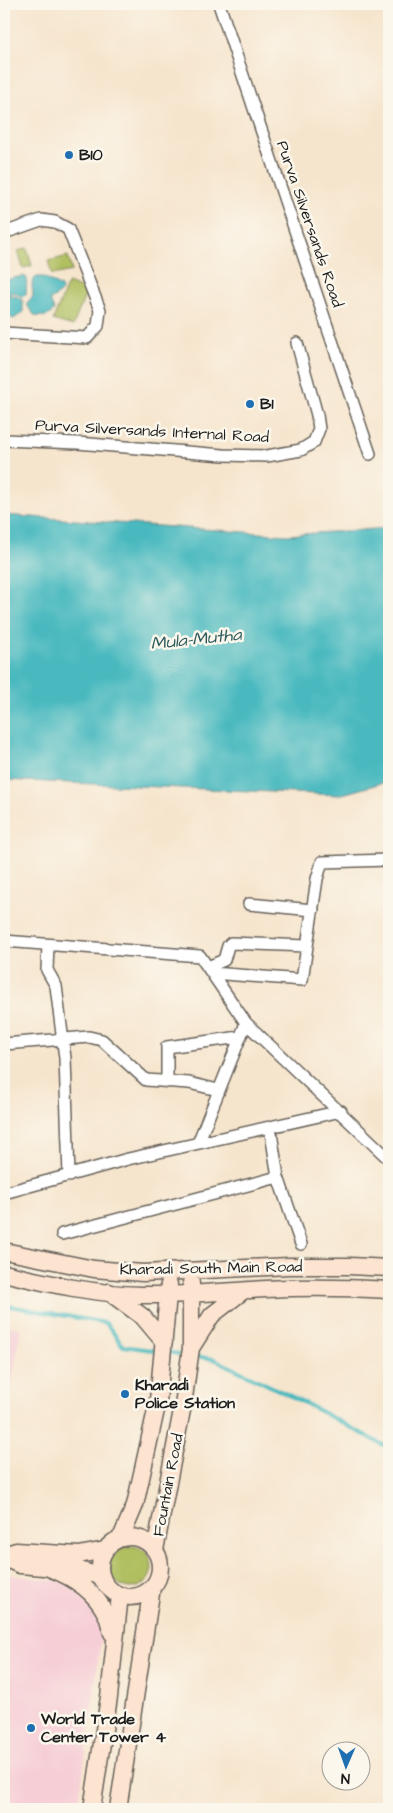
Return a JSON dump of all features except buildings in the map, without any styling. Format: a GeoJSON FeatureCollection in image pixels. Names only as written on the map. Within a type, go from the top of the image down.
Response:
{"type":"FeatureCollection","features":[{"type":"Feature","properties":{"kind":"street","name":"Purva Silversands Road"},"geometry":{"type":"LineString","coordinates":[[219,4],[370,454]]}},
{"type":"Feature","properties":{"kind":"street"},"geometry":{"type":"LineString","coordinates":[[4,233],[41,220],[55,222],[68,229],[100,310],[98,326],[86,338],[4,333]]}},
{"type":"Feature","properties":{"kind":"street","name":"Purva Silversands Internal Road"},"geometry":{"type":"LineString","coordinates":[[4,440],[77,443],[223,455],[267,456],[301,450],[314,442],[319,429],[297,342]]}},
{"type":"Feature","properties":{"kind":"street"},"geometry":{"type":"LineString","coordinates":[[210,970],[302,980],[317,879],[322,862],[389,860]]}},
{"type":"Feature","properties":{"kind":"street"},"geometry":{"type":"LineString","coordinates":[[249,904],[312,910]]}},
{"type":"Feature","properties":{"kind":"street"},"geometry":{"type":"LineString","coordinates":[[4,941],[200,956],[246,1022],[389,1159]]}},
{"type":"Feature","properties":{"kind":"street"},"geometry":{"type":"LineString","coordinates":[[210,970],[224,960],[228,946],[231,943],[307,946]]}},
{"type":"Feature","properties":{"kind":"street"},"geometry":{"type":"LineString","coordinates":[[48,945],[47,970],[56,986],[65,1058],[69,1176]]}},
{"type":"Feature","properties":{"kind":"street"},"geometry":{"type":"LineString","coordinates":[[198,1143],[246,1022]]}},
{"type":"Feature","properties":{"kind":"street"},"geometry":{"type":"LineString","coordinates":[[4,1044],[89,1037],[102,1040],[146,1080],[189,1083],[218,1090]]}},
{"type":"Feature","properties":{"kind":"street"},"geometry":{"type":"LineString","coordinates":[[167,1082],[167,1047],[240,1037]]}},
{"type":"Feature","properties":{"kind":"street"},"geometry":{"type":"LineString","coordinates":[[4,1193],[128,1159],[341,1111]]}},
{"type":"Feature","properties":{"kind":"street"},"geometry":{"type":"LineString","coordinates":[[270,1127],[278,1177],[301,1244]]}},
{"type":"Feature","properties":{"kind":"street"},"geometry":{"type":"LineString","coordinates":[[62,1234],[278,1177]]}},
{"type":"Feature","properties":{"kind":"street","name":"Kharadi South Main Road"},"geometry":{"type":"LineString","coordinates":[[4,1251],[94,1270],[144,1273],[289,1266],[389,1268]]}},
{"type":"Feature","properties":{"kind":"street","name":"Fountain Road"},"geometry":{"type":"LineString","coordinates":[[155,1550],[183,1405],[190,1356],[192,1271]]}},
{"type":"Feature","properties":{"kind":"street","name":"Fountain Road"},"geometry":{"type":"LineString","coordinates":[[121,1538],[135,1506],[158,1401],[169,1272]]}},
{"type":"Feature","properties":{"kind":"street","name":"Kharadi South Main Road"},"geometry":{"type":"LineString","coordinates":[[4,1273],[91,1291],[143,1295],[298,1288],[350,1287],[389,1290]]}},
{"type":"Feature","properties":{"kind":"street"},"geometry":{"type":"LineString","coordinates":[[190,1356],[212,1316],[243,1291]]}},
{"type":"Feature","properties":{"kind":"street"},"geometry":{"type":"LineString","coordinates":[[109,1292],[144,1317],[164,1345]]}},
{"type":"Feature","properties":{"kind":"street","name":"Fountain Road"},"geometry":{"type":"LineString","coordinates":[[105,1550],[121,1538],[138,1538],[148,1542],[160,1560],[160,1572],[152,1587],[118,1809]]}},
{"type":"Feature","properties":{"kind":"street"},"geometry":{"type":"LineString","coordinates":[[4,1556],[16,1551],[79,1555],[105,1550]]}},
{"type":"Feature","properties":{"kind":"street"},"geometry":{"type":"LineString","coordinates":[[105,1550],[100,1563],[102,1577],[109,1588],[120,1595],[137,1596],[152,1587]]}},
{"type":"Feature","properties":{"kind":"street"},"geometry":{"type":"LineString","coordinates":[[4,1556],[20,1565],[80,1570],[102,1577]]}},
{"type":"Feature","properties":{"kind":"street"},"geometry":{"type":"LineString","coordinates":[[49,1568],[68,1575],[90,1592],[106,1615],[115,1641]]}},
{"type":"Feature","properties":{"kind":"street"},"geometry":{"type":"LineString","coordinates":[[92,1809],[120,1595]]}},
{"type":"Feature","properties":{"kind":"shaded area"},"geometry":{"type":"Polygon","coordinates":[[[4,1325],[21,1328],[4,1430],[4,1325]]]}},
{"type":"Feature","properties":{"kind":"shaded area"},"geometry":{"type":"Polygon","coordinates":[[[4,1574],[69,1583],[90,1603],[102,1632],[78,1809],[4,1809],[4,1574]]]}},
{"type":"Feature","properties":{"kind":"green space"},"geometry":{"type":"Polygon","coordinates":[[[27,248],[32,266],[23,268],[18,251],[27,248]]]}},
{"type":"Feature","properties":{"kind":"green space"},"geometry":{"type":"Polygon","coordinates":[[[68,256],[72,271],[52,275],[48,261],[68,256]]]}},
{"type":"Feature","properties":{"kind":"green space"},"geometry":{"type":"Polygon","coordinates":[[[68,283],[87,291],[73,326],[53,320],[68,283]]]}},
{"type":"Feature","properties":{"kind":"green space"},"geometry":{"type":"Polygon","coordinates":[[[131,1546],[146,1552],[152,1567],[146,1582],[131,1588],[116,1582],[110,1567],[116,1552],[131,1546]]]}},
{"type":"Feature","properties":{"kind":"water"},"geometry":{"type":"Polygon","coordinates":[[[23,276],[27,278],[26,294],[23,297],[13,292],[4,297],[4,280],[23,276]]]}},
{"type":"Feature","properties":{"kind":"water"},"geometry":{"type":"Polygon","coordinates":[[[37,277],[44,277],[61,287],[62,291],[50,300],[54,310],[46,316],[35,316],[26,304],[33,296],[32,283],[37,277]]]}},
{"type":"Feature","properties":{"kind":"water"},"geometry":{"type":"Polygon","coordinates":[[[12,295],[21,298],[23,302],[23,312],[14,319],[4,315],[4,302],[7,296],[12,295]]]}},
{"type":"Feature","properties":{"kind":"water","name":"Mula-Mutha"},"geometry":{"type":"Polygon","coordinates":[[[4,515],[287,535],[389,528],[389,781],[339,795],[4,780],[4,515]]]}},
{"type":"Feature","properties":{"kind":"waterway"},"geometry":{"type":"LineString","coordinates":[[4,1305],[106,1323],[123,1346],[159,1351]]}},
{"type":"Feature","properties":{"kind":"waterway"},"geometry":{"type":"LineString","coordinates":[[166,1352],[186,1355]]}},
{"type":"Feature","properties":{"kind":"waterway"},"geometry":{"type":"LineString","coordinates":[[193,1356],[214,1359],[301,1401],[389,1448]]}},
{"type":"Feature","properties":{"kind":"place","name":"B10"},"geometry":{"type":"Point","coordinates":[69,155]}},
{"type":"Feature","properties":{"kind":"place","name":"B1"},"geometry":{"type":"Point","coordinates":[250,404]}},
{"type":"Feature","properties":{"kind":"place","name":"Kharadi Police Station"},"geometry":{"type":"Point","coordinates":[125,1394]}},
{"type":"Feature","properties":{"kind":"place","name":"World Trade Center Tower 4"},"geometry":{"type":"Point","coordinates":[31,1728]}}]}
